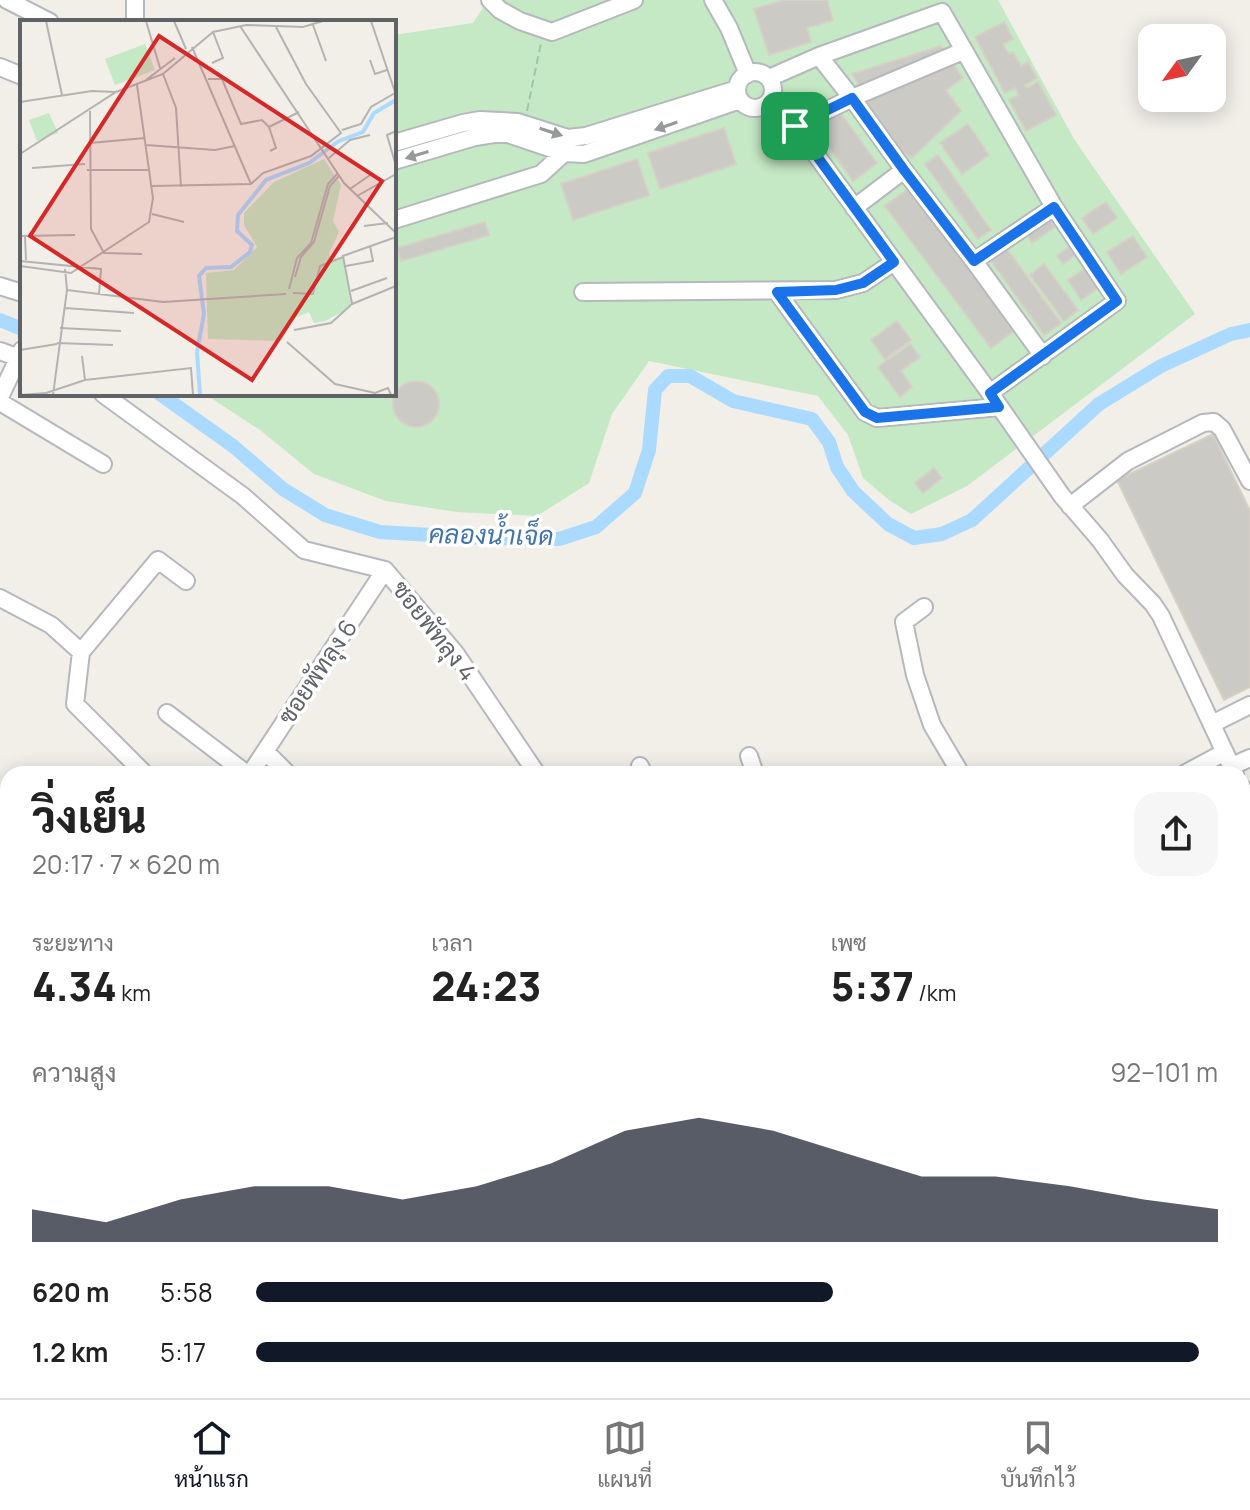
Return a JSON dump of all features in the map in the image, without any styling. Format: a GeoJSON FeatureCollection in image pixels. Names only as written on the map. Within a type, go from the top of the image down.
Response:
{"type":"FeatureCollection","features":[{"type":"Feature","properties":{"kind":"street"},"geometry":{"type":"LineString","coordinates":[[7,0],[46,20]]}},
{"type":"Feature","properties":{"kind":"street"},"geometry":{"type":"LineString","coordinates":[[490,0],[500,10],[520,21],[556,32],[634,0]]}},
{"type":"Feature","properties":{"kind":"street"},"geometry":{"type":"LineString","coordinates":[[713,0],[729,28],[748,74]]}},
{"type":"Feature","properties":{"kind":"street"},"geometry":{"type":"LineString","coordinates":[[769,78],[819,56],[942,12],[1054,207],[1117,301],[1043,356],[994,400],[877,418],[865,412],[777,292]]}},
{"type":"Feature","properties":{"kind":"street"},"geometry":{"type":"LineString","coordinates":[[795,126],[963,51]]}},
{"type":"Feature","properties":{"kind":"street"},"geometry":{"type":"LineString","coordinates":[[819,56],[1043,356]]}},
{"type":"Feature","properties":{"kind":"street"},"geometry":{"type":"LineString","coordinates":[[0,67],[20,75]]}},
{"type":"Feature","properties":{"kind":"street"},"geometry":{"type":"LineString","coordinates":[[759,72],[769,78],[774,90],[770,101],[761,108],[749,107],[739,94],[740,80],[748,74],[759,72]]}},
{"type":"Feature","properties":{"kind":"street"},"geometry":{"type":"LineString","coordinates":[[396,160],[494,134],[522,131],[568,138],[586,136],[739,94]]}},
{"type":"Feature","properties":{"kind":"street"},"geometry":{"type":"LineString","coordinates":[[396,142],[463,123],[506,120],[564,153],[584,154],[739,94]]}},
{"type":"Feature","properties":{"kind":"street"},"geometry":{"type":"LineString","coordinates":[[773,96],[1066,501],[1125,575],[1153,604],[1231,764],[1250,758]]}},
{"type":"Feature","properties":{"kind":"street"},"geometry":{"type":"LineString","coordinates":[[396,219],[541,174],[564,153]]}},
{"type":"Feature","properties":{"kind":"street"},"geometry":{"type":"LineString","coordinates":[[854,208],[904,170]]}},
{"type":"Feature","properties":{"kind":"street"},"geometry":{"type":"LineString","coordinates":[[974,261],[1054,207]]}},
{"type":"Feature","properties":{"kind":"street"},"geometry":{"type":"LineString","coordinates":[[583,292],[836,290],[863,283],[894,262]]}},
{"type":"Feature","properties":{"kind":"street"},"geometry":{"type":"LineString","coordinates":[[0,286],[20,292]]}},
{"type":"Feature","properties":{"kind":"street"},"geometry":{"type":"LineString","coordinates":[[0,351],[20,356]]}},
{"type":"Feature","properties":{"kind":"street"},"geometry":{"type":"LineString","coordinates":[[20,358],[0,399],[103,464]]}},
{"type":"Feature","properties":{"kind":"street","name":"ซอยพัทลุง 4"},"geometry":{"type":"LineString","coordinates":[[106,396],[243,496],[304,550],[385,570],[456,654],[532,766]]}},
{"type":"Feature","properties":{"kind":"street"},"geometry":{"type":"LineString","coordinates":[[1066,501],[1128,461],[1203,423],[1214,422],[1222,429],[1250,481]]}},
{"type":"Feature","properties":{"kind":"street"},"geometry":{"type":"LineString","coordinates":[[137,766],[75,704],[81,652],[158,560],[186,581]]}},
{"type":"Feature","properties":{"kind":"street","name":"ซอยพัทลุง 6"},"geometry":{"type":"LineString","coordinates":[[255,766],[385,570]]}},
{"type":"Feature","properties":{"kind":"street"},"geometry":{"type":"LineString","coordinates":[[0,598],[51,625],[81,652]]}},
{"type":"Feature","properties":{"kind":"street"},"geometry":{"type":"LineString","coordinates":[[924,607],[904,622],[915,675],[932,725],[956,766]]}},
{"type":"Feature","properties":{"kind":"street"},"geometry":{"type":"LineString","coordinates":[[1212,724],[1250,705]]}},
{"type":"Feature","properties":{"kind":"street"},"geometry":{"type":"LineString","coordinates":[[167,713],[238,766]]}},
{"type":"Feature","properties":{"kind":"street"},"geometry":{"type":"LineString","coordinates":[[265,751],[280,766]]}},
{"type":"Feature","properties":{"kind":"street"},"geometry":{"type":"LineString","coordinates":[[749,756],[752,766]]}},
{"type":"Feature","properties":{"kind":"path"},"geometry":{"type":"LineString","coordinates":[[522,131],[543,29]]}},
{"type":"Feature","properties":{"kind":"green space"},"geometry":{"type":"Polygon","coordinates":[[[488,0],[998,0],[1074,139],[1195,314],[967,486],[911,514],[863,478],[848,435],[818,396],[649,361],[612,414],[589,483],[537,516],[457,512],[386,501],[314,474],[260,430],[208,396],[396,396],[396,35],[473,23],[488,0]]]}},
{"type":"Feature","properties":{"kind":"building"},"geometry":{"type":"Polygon","coordinates":[[[784,0],[827,0],[833,20],[807,28],[811,42],[769,55],[754,9],[784,0]]]}},
{"type":"Feature","properties":{"kind":"building"},"geometry":{"type":"Polygon","coordinates":[[[1004,22],[1013,39],[1003,44],[1009,54],[1013,52],[1021,66],[1028,62],[1037,78],[1025,85],[1027,88],[1038,82],[1056,115],[1026,131],[1009,100],[1019,95],[1015,88],[1005,93],[975,37],[1004,22]]]}},
{"type":"Feature","properties":{"kind":"building"},"geometry":{"type":"Polygon","coordinates":[[[941,46],[946,54],[860,86],[852,74],[941,46]]]}},
{"type":"Feature","properties":{"kind":"building"},"geometry":{"type":"Polygon","coordinates":[[[953,64],[963,78],[946,90],[961,111],[912,158],[899,150],[872,116],[866,101],[953,64]]]}},
{"type":"Feature","properties":{"kind":"building"},"geometry":{"type":"Polygon","coordinates":[[[839,111],[877,163],[853,181],[815,128],[839,111]]]}},
{"type":"Feature","properties":{"kind":"building"},"geometry":{"type":"Polygon","coordinates":[[[968,124],[989,155],[962,174],[940,143],[968,124]]]}},
{"type":"Feature","properties":{"kind":"building"},"geometry":{"type":"Polygon","coordinates":[[[724,128],[736,164],[660,189],[648,153],[724,128]]]}},
{"type":"Feature","properties":{"kind":"building"},"geometry":{"type":"Polygon","coordinates":[[[938,155],[991,230],[978,239],[925,164],[938,155]]]}},
{"type":"Feature","properties":{"kind":"building"},"geometry":{"type":"Polygon","coordinates":[[[637,159],[649,195],[573,220],[561,184],[637,159]]]}},
{"type":"Feature","properties":{"kind":"building"},"geometry":{"type":"Polygon","coordinates":[[[909,188],[1015,330],[991,348],[885,206],[909,188]]]}},
{"type":"Feature","properties":{"kind":"building"},"geometry":{"type":"Polygon","coordinates":[[[1106,202],[1117,218],[1093,234],[1082,218],[1106,202]]]}},
{"type":"Feature","properties":{"kind":"building"},"geometry":{"type":"Polygon","coordinates":[[[1048,216],[1055,227],[1032,243],[1025,232],[1048,216]]]}},
{"type":"Feature","properties":{"kind":"building"},"geometry":{"type":"Polygon","coordinates":[[[485,222],[489,235],[401,261],[397,248],[485,222]]]}},
{"type":"Feature","properties":{"kind":"building"},"geometry":{"type":"Polygon","coordinates":[[[1133,236],[1147,257],[1121,274],[1107,252],[1133,236]]]}},
{"type":"Feature","properties":{"kind":"building"},"geometry":{"type":"Polygon","coordinates":[[[1005,246],[1061,323],[1044,335],[989,258],[1005,246]]]}},
{"type":"Feature","properties":{"kind":"building"},"geometry":{"type":"Polygon","coordinates":[[[1070,246],[1076,255],[1063,264],[1057,256],[1070,246]]]}},
{"type":"Feature","properties":{"kind":"building"},"geometry":{"type":"Polygon","coordinates":[[[1044,264],[1078,310],[1064,321],[1030,275],[1044,264]]]}},
{"type":"Feature","properties":{"kind":"building"},"geometry":{"type":"Polygon","coordinates":[[[1087,267],[1101,286],[1081,300],[1068,280],[1087,267]]]}},
{"type":"Feature","properties":{"kind":"building"},"geometry":{"type":"Polygon","coordinates":[[[897,321],[911,340],[885,359],[871,340],[897,321]]]}},
{"type":"Feature","properties":{"kind":"building"},"geometry":{"type":"Polygon","coordinates":[[[910,344],[920,357],[901,371],[912,387],[900,397],[878,367],[910,344]]]}},
{"type":"Feature","properties":{"kind":"building"},"geometry":{"type":"Polygon","coordinates":[[[407,383],[425,383],[437,395],[437,413],[425,425],[407,425],[395,413],[395,396],[407,383]]]}},
{"type":"Feature","properties":{"kind":"building"},"geometry":{"type":"Polygon","coordinates":[[[1213,434],[1250,511],[1250,687],[1224,700],[1117,480],[1213,434]]]}},
{"type":"Feature","properties":{"kind":"building"},"geometry":{"type":"Polygon","coordinates":[[[934,468],[942,478],[923,493],[915,483],[934,468]]]}},
{"type":"Feature","properties":{"kind":"waterway","name":"คลองน้ำเจ็ด"},"geometry":{"type":"LineString","coordinates":[[0,320],[20,328]]}},
{"type":"Feature","properties":{"kind":"waterway","name":"คลองน้ำเจ็ด"},"geometry":{"type":"LineString","coordinates":[[163,396],[233,446],[283,489],[325,515],[380,532],[559,539],[596,527],[635,493],[649,450],[655,390],[668,376],[690,376],[733,401],[812,419],[829,442],[837,467],[853,491],[888,524],[914,538],[942,534],[972,520],[1099,404],[1161,366],[1231,334],[1250,330]]}},
{"type":"Feature","properties":{"kind":"route"},"geometry":{"type":"LineString","coordinates":[[852,98],[974,261],[1054,207],[1117,301],[990,393],[999,407],[877,418],[865,412],[777,292],[836,290],[863,283],[894,262],[795,126],[852,98]]}}]}
